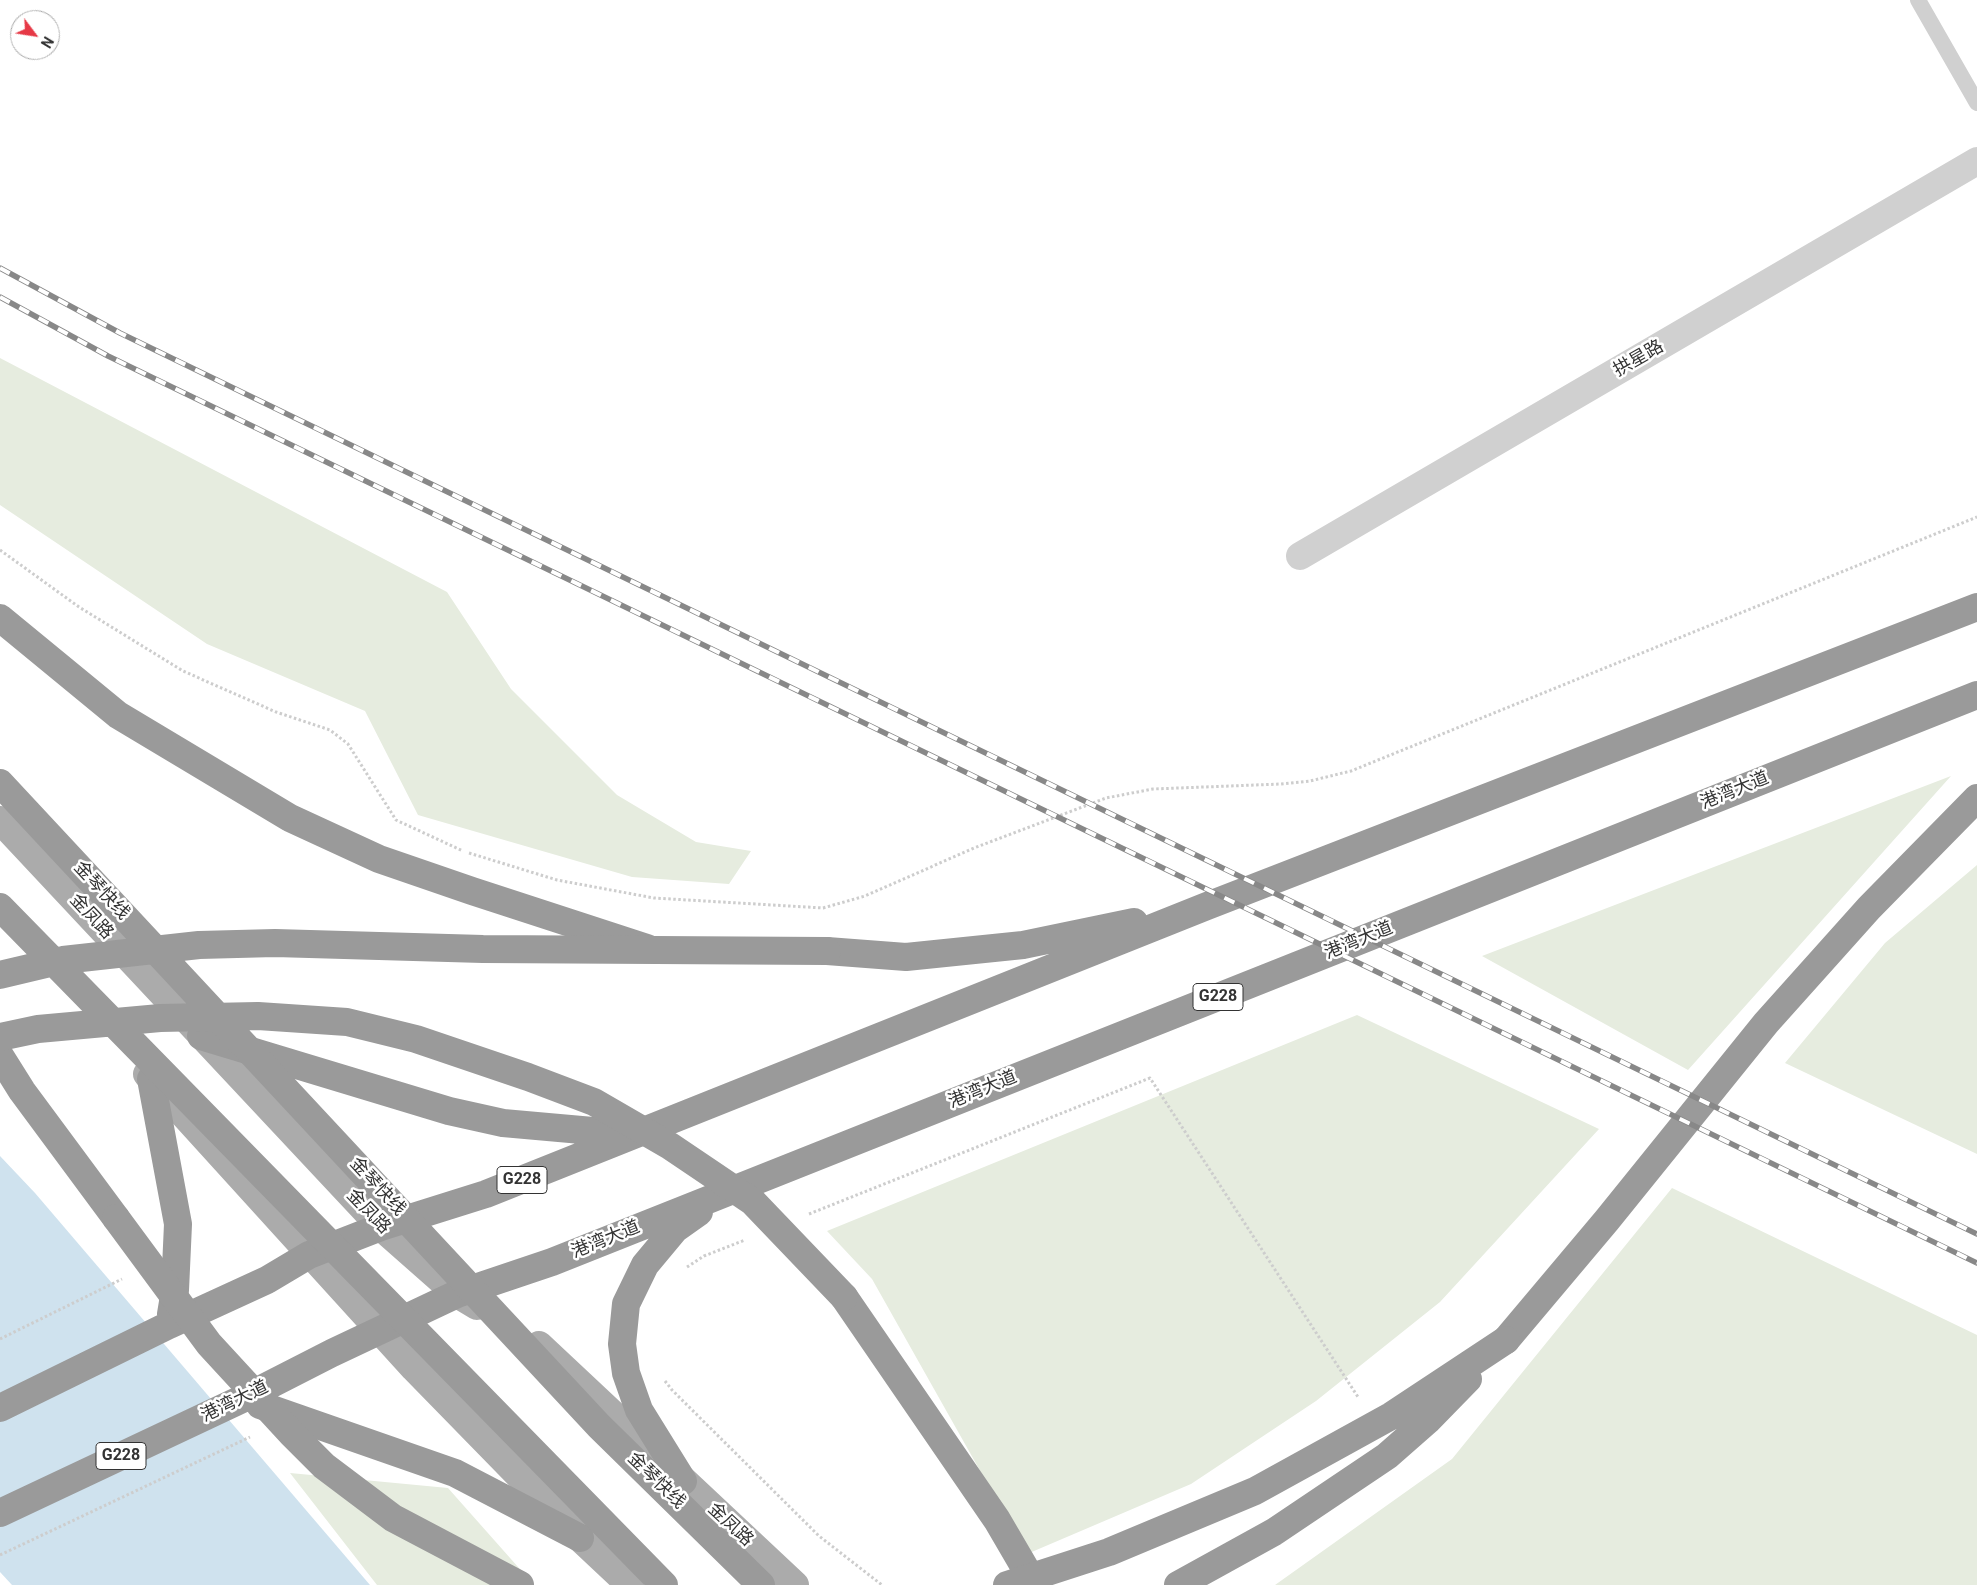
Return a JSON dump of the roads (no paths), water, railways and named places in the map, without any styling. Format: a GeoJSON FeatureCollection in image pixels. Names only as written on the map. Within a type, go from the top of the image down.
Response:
{"type":"FeatureCollection","features":[{"type":"Feature","properties":{"kind":"highway","name":"G228"},"geometry":{"type":"LineString","coordinates":[[0,1408],[169,1325],[266,1280],[309,1255],[381,1227],[486,1194],[1207,906],[1977,607]]}},
{"type":"Feature","properties":{"kind":"highway"},"geometry":{"type":"LineString","coordinates":[[0,618],[118,715],[290,818],[379,859],[472,892],[651,949]]}},
{"type":"Feature","properties":{"kind":"highway","name":"港湾大道"},"geometry":{"type":"LineString","coordinates":[[0,1513],[242,1399],[332,1353],[381,1332],[458,1294],[552,1262],[1977,695]]}},
{"type":"Feature","properties":{"kind":"highway","name":"金琴快线"},"geometry":{"type":"LineString","coordinates":[[0,783],[599,1426],[761,1585]]}},
{"type":"Feature","properties":{"kind":"highway"},"geometry":{"type":"LineString","coordinates":[[1178,1585],[1274,1532],[1387,1456],[1428,1420],[1506,1340],[1607,1220],[1766,1023],[1869,908],[1977,798]]}},
{"type":"Feature","properties":{"kind":"highway"},"geometry":{"type":"LineString","coordinates":[[0,975],[63,960],[199,944],[284,943],[482,949],[827,951],[906,957],[1023,945],[1207,906]]}},
{"type":"Feature","properties":{"kind":"highway"},"geometry":{"type":"LineString","coordinates":[[0,907],[664,1585]]}},
{"type":"Feature","properties":{"kind":"highway"},"geometry":{"type":"LineString","coordinates":[[0,1037],[38,1029],[160,1018],[258,1016],[347,1022],[416,1039],[528,1076],[594,1102],[670,1146],[753,1202],[844,1297],[997,1520],[1035,1585]]}},
{"type":"Feature","properties":{"kind":"highway"},"geometry":{"type":"LineString","coordinates":[[202,1036],[449,1111],[503,1123],[552,1129],[604,1132],[660,1125]]}},
{"type":"Feature","properties":{"kind":"highway"},"geometry":{"type":"LineString","coordinates":[[0,1056],[22,1091],[209,1344],[291,1433],[324,1466],[393,1518],[520,1585]]}},
{"type":"Feature","properties":{"kind":"highway"},"geometry":{"type":"LineString","coordinates":[[151,1079],[178,1224],[175,1290],[169,1325]]}},
{"type":"Feature","properties":{"kind":"highway"},"geometry":{"type":"LineString","coordinates":[[683,1481],[639,1410],[626,1373],[622,1344],[626,1304],[645,1265],[675,1229],[725,1193]]}},
{"type":"Feature","properties":{"kind":"highway"},"geometry":{"type":"LineString","coordinates":[[1007,1585],[1109,1552],[1255,1491],[1391,1416],[1506,1340]]}},
{"type":"Feature","properties":{"kind":"highway"},"geometry":{"type":"LineString","coordinates":[[242,1399],[455,1473],[580,1538]]}},
{"type":"Feature","properties":{"kind":"main road","name":"金凤路"},"geometry":{"type":"LineString","coordinates":[[0,820],[381,1227],[458,1294],[530,1336],[795,1585]]}},
{"type":"Feature","properties":{"kind":"main road"},"geometry":{"type":"LineString","coordinates":[[5,928],[123,1047],[309,1255],[381,1332],[580,1538],[630,1585]]}},
{"type":"Feature","properties":{"kind":"main road"},"geometry":{"type":"LineString","coordinates":[[123,1047],[171,1003]]}},
{"type":"Feature","properties":{"kind":"street","name":"拱星路"},"geometry":{"type":"LineString","coordinates":[[1300,556],[1977,161]]}},
{"type":"Feature","properties":{"kind":"lane"},"geometry":{"type":"LineString","coordinates":[[1918,0],[1977,103]]}},
{"type":"Feature","properties":{"kind":"water"},"geometry":{"type":"Polygon","coordinates":[[[0,1156],[35,1193],[370,1585],[12,1585],[0,1572],[0,1156]]]}},
{"type":"Feature","properties":{"kind":"railway"},"geometry":{"type":"LineString","coordinates":[[0,268],[120,333],[1977,1234]]}},
{"type":"Feature","properties":{"kind":"railway"},"geometry":{"type":"LineString","coordinates":[[0,297],[108,356],[1977,1263]]}}]}
